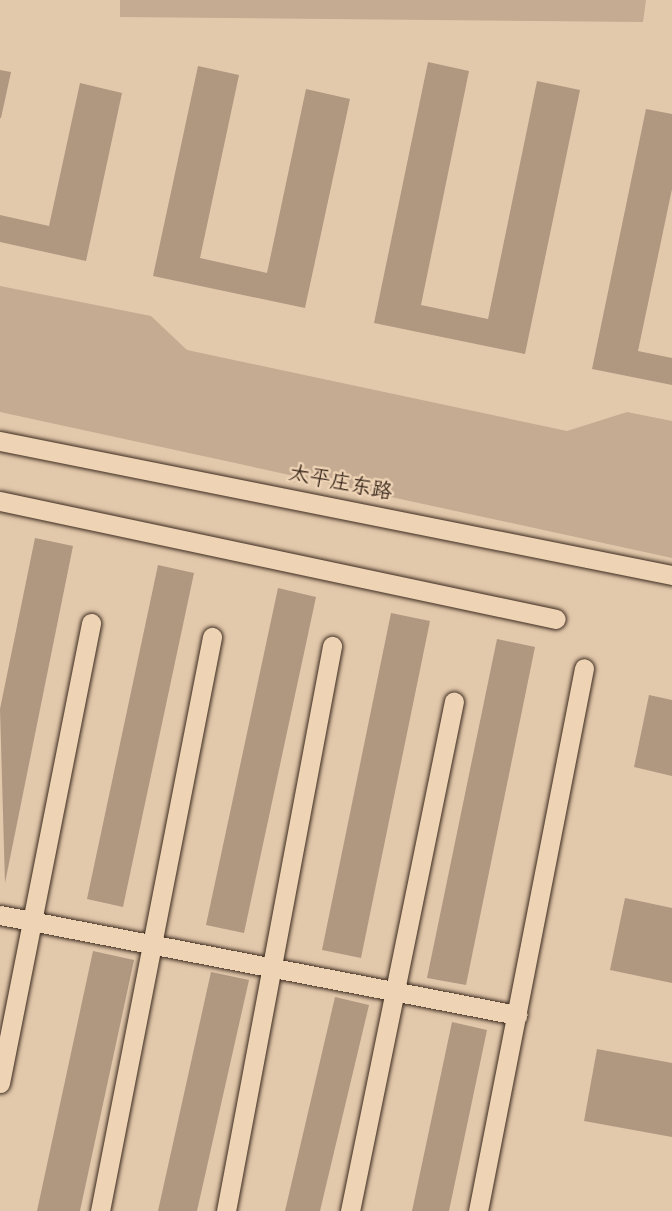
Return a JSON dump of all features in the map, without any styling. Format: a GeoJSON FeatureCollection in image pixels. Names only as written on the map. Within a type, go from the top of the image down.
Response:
{"type":"FeatureCollection","features":[{"type":"Feature","properties":{"kind":"street","name":"太平庄东路"},"geometry":{"type":"LineString","coordinates":[[0,441],[672,575]]}},
{"type":"Feature","properties":{"kind":"street"},"geometry":{"type":"LineString","coordinates":[[0,501],[556,619]]}},
{"type":"Feature","properties":{"kind":"street"},"geometry":{"type":"LineString","coordinates":[[0,1083],[90,623]]}},
{"type":"Feature","properties":{"kind":"street"},"geometry":{"type":"LineString","coordinates":[[100,1211],[212,638]]}},
{"type":"Feature","properties":{"kind":"street"},"geometry":{"type":"LineString","coordinates":[[226,1211],[332,646]]}},
{"type":"Feature","properties":{"kind":"street"},"geometry":{"type":"LineString","coordinates":[[478,1211],[584,668]]}},
{"type":"Feature","properties":{"kind":"street"},"geometry":{"type":"LineString","coordinates":[[351,1211],[398,992],[454,701]]}},
{"type":"Feature","properties":{"kind":"street"},"geometry":{"type":"LineString","coordinates":[[0,915],[517,1016]]}},
{"type":"Feature","properties":{"kind":"shaded area"},"geometry":{"type":"Polygon","coordinates":[[[120,0],[646,0],[643,22],[120,17],[120,0]]]}},
{"type":"Feature","properties":{"kind":"shaded area"},"geometry":{"type":"Polygon","coordinates":[[[0,286],[151,316],[187,350],[567,431],[627,412],[672,421],[672,558],[0,412],[0,286]]]}},
{"type":"Feature","properties":{"kind":"building"},"geometry":{"type":"Polygon","coordinates":[[[428,62],[469,71],[421,305],[488,319],[537,81],[580,90],[525,354],[374,323],[428,62]]]}},
{"type":"Feature","properties":{"kind":"building"},"geometry":{"type":"Polygon","coordinates":[[[198,66],[239,75],[200,258],[267,273],[306,89],[350,99],[305,308],[153,276],[198,66]]]}},
{"type":"Feature","properties":{"kind":"building"},"geometry":{"type":"Polygon","coordinates":[[[0,70],[11,72],[1,118],[0,118],[0,70]]]}},
{"type":"Feature","properties":{"kind":"building"},"geometry":{"type":"Polygon","coordinates":[[[80,83],[122,93],[86,261],[0,242],[0,215],[49,226],[80,83]]]}},
{"type":"Feature","properties":{"kind":"building"},"geometry":{"type":"Polygon","coordinates":[[[646,109],[672,114],[672,189],[638,351],[672,358],[672,385],[592,369],[646,109]]]}},
{"type":"Feature","properties":{"kind":"building"},"geometry":{"type":"Polygon","coordinates":[[[35,538],[73,546],[5,883],[0,709],[35,538]]]}},
{"type":"Feature","properties":{"kind":"building"},"geometry":{"type":"Polygon","coordinates":[[[158,565],[194,573],[123,907],[87,899],[158,565]]]}},
{"type":"Feature","properties":{"kind":"building"},"geometry":{"type":"Polygon","coordinates":[[[278,588],[316,597],[244,933],[206,925],[278,588]]]}},
{"type":"Feature","properties":{"kind":"building"},"geometry":{"type":"Polygon","coordinates":[[[391,613],[430,621],[361,958],[322,950],[391,613]]]}},
{"type":"Feature","properties":{"kind":"building"},"geometry":{"type":"Polygon","coordinates":[[[497,639],[535,647],[466,985],[427,978],[497,639]]]}},
{"type":"Feature","properties":{"kind":"building"},"geometry":{"type":"Polygon","coordinates":[[[649,695],[672,700],[672,776],[634,767],[649,695]]]}},
{"type":"Feature","properties":{"kind":"building"},"geometry":{"type":"Polygon","coordinates":[[[625,898],[672,908],[672,983],[610,970],[625,898]]]}},
{"type":"Feature","properties":{"kind":"building"},"geometry":{"type":"Polygon","coordinates":[[[93,951],[134,960],[80,1211],[37,1211],[93,951]]]}},
{"type":"Feature","properties":{"kind":"building"},"geometry":{"type":"Polygon","coordinates":[[[211,972],[249,980],[197,1211],[158,1211],[211,972]]]}},
{"type":"Feature","properties":{"kind":"building"},"geometry":{"type":"Polygon","coordinates":[[[335,997],[369,1005],[320,1211],[285,1211],[335,997]]]}},
{"type":"Feature","properties":{"kind":"building"},"geometry":{"type":"Polygon","coordinates":[[[452,1022],[487,1030],[449,1211],[412,1211],[452,1022]]]}},
{"type":"Feature","properties":{"kind":"building"},"geometry":{"type":"Polygon","coordinates":[[[597,1049],[672,1063],[672,1137],[584,1121],[597,1049]]]}}]}
